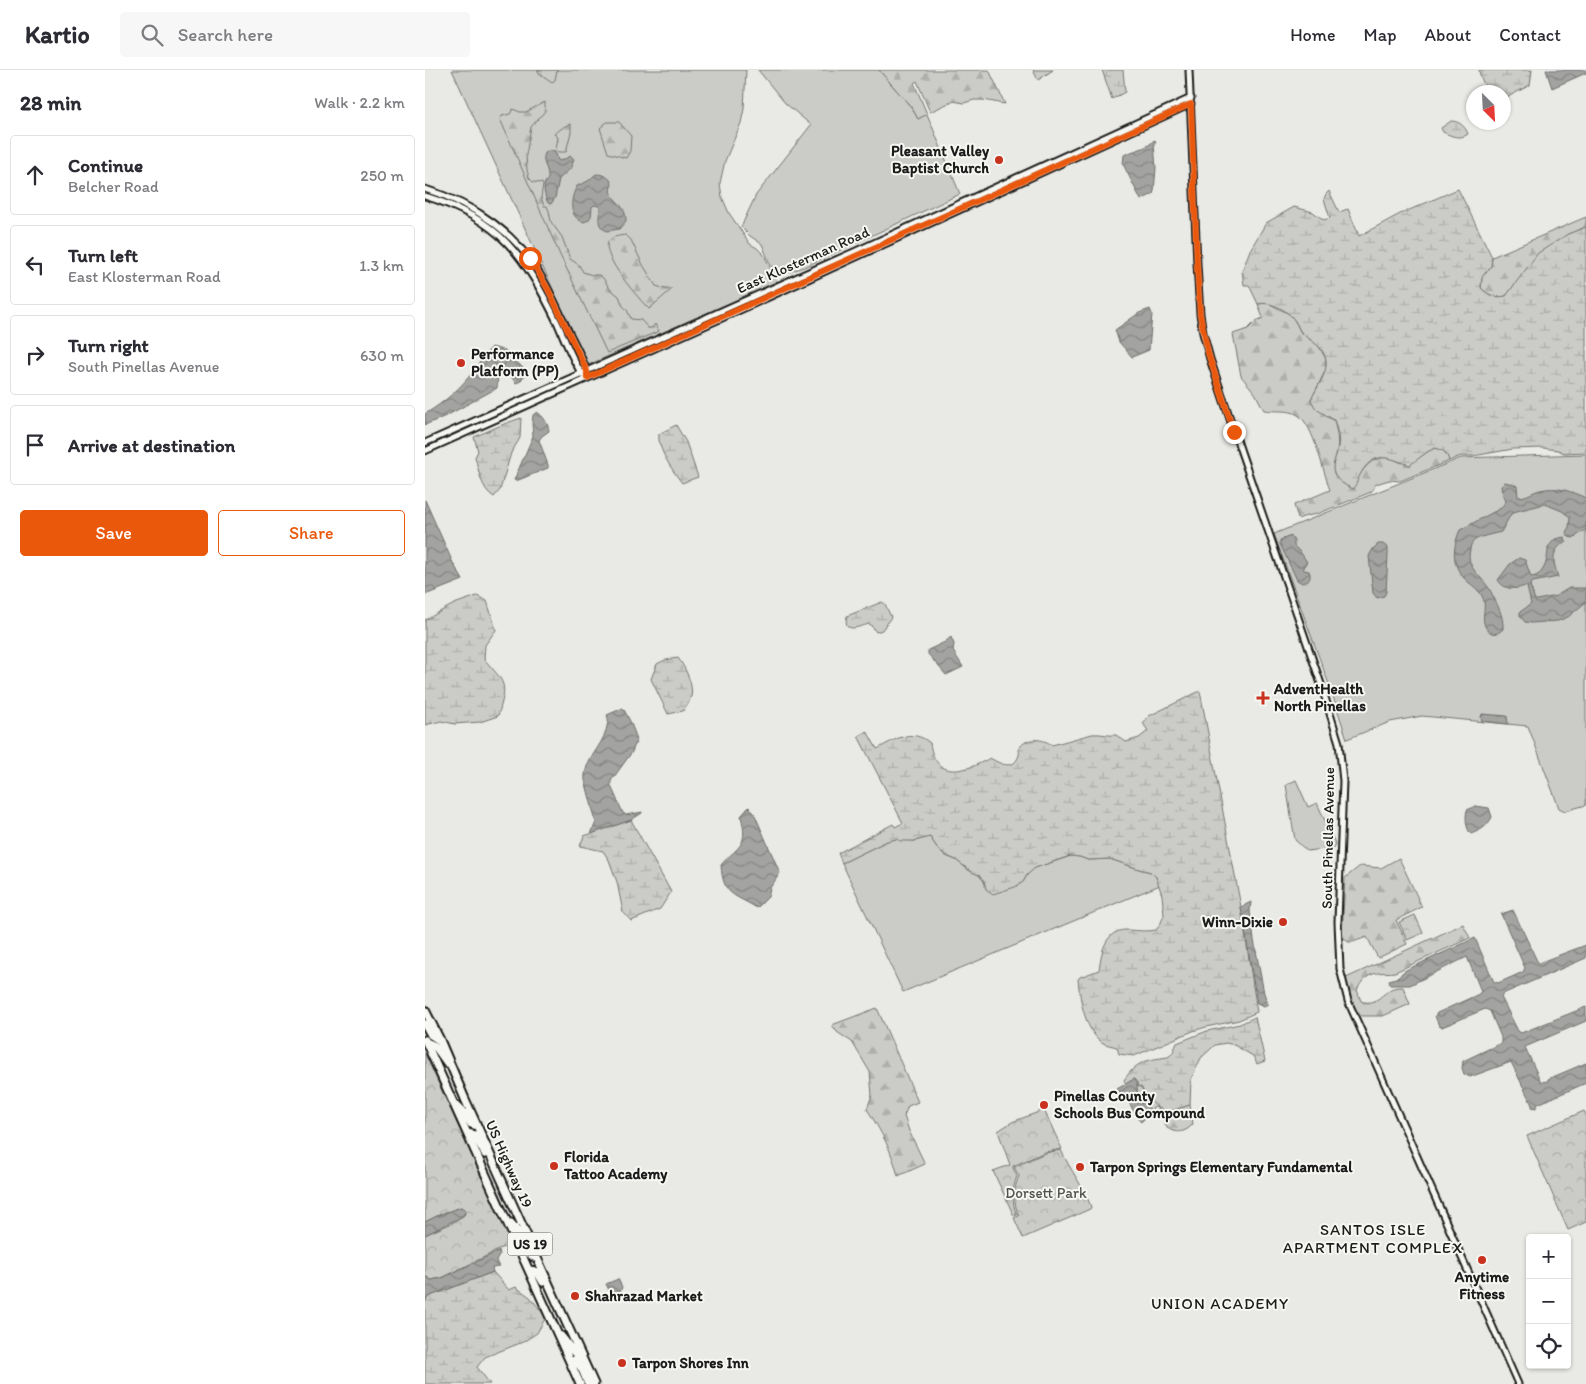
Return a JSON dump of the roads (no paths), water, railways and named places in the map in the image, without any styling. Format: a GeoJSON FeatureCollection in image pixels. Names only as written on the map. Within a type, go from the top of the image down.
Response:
{"type":"FeatureCollection","features":[{"type":"Feature","properties":{"kind":"highway","name":"US Highway 19"},"geometry":{"type":"LineString","coordinates":[[425,1010],[594,1384]]}},
{"type":"Feature","properties":{"kind":"highway"},"geometry":{"type":"LineString","coordinates":[[425,1024],[431,1035],[440,1040]]}},
{"type":"Feature","properties":{"kind":"highway","name":"US Highway 19"},"geometry":{"type":"LineString","coordinates":[[425,1041],[580,1384]]}},
{"type":"Feature","properties":{"kind":"highway"},"geometry":{"type":"LineString","coordinates":[[425,1041],[435,1046],[439,1055],[452,1069]]}},
{"type":"Feature","properties":{"kind":"highway"},"geometry":{"type":"LineString","coordinates":[[453,1103],[465,1114],[471,1124],[477,1126]]}},
{"type":"Feature","properties":{"kind":"highway"},"geometry":{"type":"LineString","coordinates":[[467,1133],[477,1137],[498,1173]]}},
{"type":"Feature","properties":{"kind":"highway"},"geometry":{"type":"LineString","coordinates":[[503,1213],[519,1233],[527,1251],[537,1258]]}},
{"type":"Feature","properties":{"kind":"highway"},"geometry":{"type":"LineString","coordinates":[[529,1270],[537,1272],[552,1292]]}},
{"type":"Feature","properties":{"kind":"highway"},"geometry":{"type":"LineString","coordinates":[[557,1332],[576,1355],[583,1359]]}},
{"type":"Feature","properties":{"kind":"highway"},"geometry":{"type":"LineString","coordinates":[[570,1360],[574,1360],[580,1365],[588,1384]]}},
{"type":"Feature","properties":{"kind":"main road","name":"South Pinellas Avenue"},"geometry":{"type":"LineString","coordinates":[[1189,70],[1197,264],[1203,333],[1241,452],[1320,681],[1338,742],[1343,781],[1339,922],[1341,977],[1360,1028],[1519,1384]]}},
{"type":"Feature","properties":{"kind":"main road","name":"East Klosterman Road"},"geometry":{"type":"LineString","coordinates":[[425,443],[1191,101]]}},
{"type":"Feature","properties":{"kind":"main road","name":"East Klosterman Road"},"geometry":{"type":"LineString","coordinates":[[425,451],[1191,101]]}},
{"type":"Feature","properties":{"kind":"main road"},"geometry":{"type":"LineString","coordinates":[[425,189],[458,201],[485,216],[501,228],[530,258],[543,279],[584,372]]}},
{"type":"Feature","properties":{"kind":"main road"},"geometry":{"type":"LineString","coordinates":[[425,196],[474,216],[509,245],[527,266],[587,378]]}},
{"type":"Feature","properties":{"kind":"water"},"geometry":{"type":"Polygon","coordinates":[[[1546,70],[1586,70],[1586,73],[1552,88],[1546,70]]]}},
{"type":"Feature","properties":{"kind":"water"},"geometry":{"type":"Polygon","coordinates":[[[1154,140],[1156,141],[1154,144],[1156,168],[1154,191],[1153,194],[1141,200],[1123,164],[1124,155],[1144,147],[1154,140]]]}},
{"type":"Feature","properties":{"kind":"water"},"geometry":{"type":"Polygon","coordinates":[[[550,150],[555,151],[560,161],[571,156],[574,159],[571,168],[559,179],[555,198],[551,204],[547,201],[544,188],[548,176],[544,157],[545,153],[550,150]]]}},
{"type":"Feature","properties":{"kind":"water"},"geometry":{"type":"Polygon","coordinates":[[[596,174],[604,175],[610,180],[612,185],[611,193],[623,209],[626,221],[619,229],[607,231],[601,227],[599,206],[594,205],[592,207],[590,218],[584,222],[579,220],[573,212],[572,202],[577,186],[588,181],[596,174]]]}},
{"type":"Feature","properties":{"kind":"water"},"geometry":{"type":"Polygon","coordinates":[[[1150,309],[1152,314],[1149,350],[1132,357],[1119,342],[1115,330],[1139,313],[1150,309]]]}},
{"type":"Feature","properties":{"kind":"water"},"geometry":{"type":"Polygon","coordinates":[[[492,347],[506,351],[526,371],[526,375],[521,381],[516,383],[507,372],[503,371],[498,376],[497,388],[448,415],[425,425],[425,414],[458,389],[492,347]]]}},
{"type":"Feature","properties":{"kind":"water"},"geometry":{"type":"Polygon","coordinates":[[[537,412],[545,420],[549,431],[539,440],[548,468],[516,481],[514,480],[533,436],[533,415],[537,412]]]}},
{"type":"Feature","properties":{"kind":"water"},"geometry":{"type":"Polygon","coordinates":[[[1505,482],[1517,486],[1518,497],[1540,490],[1558,489],[1586,498],[1586,530],[1573,538],[1569,537],[1566,532],[1569,527],[1570,517],[1562,511],[1545,504],[1511,514],[1501,532],[1481,537],[1473,542],[1470,549],[1470,562],[1488,587],[1500,610],[1503,629],[1495,634],[1489,632],[1485,627],[1482,596],[1459,572],[1454,554],[1460,530],[1501,508],[1506,501],[1501,486],[1505,482]]]}},
{"type":"Feature","properties":{"kind":"water"},"geometry":{"type":"Polygon","coordinates":[[[425,500],[453,563],[463,580],[425,595],[425,500]]]}},
{"type":"Feature","properties":{"kind":"water"},"geometry":{"type":"Polygon","coordinates":[[[1291,536],[1294,546],[1307,562],[1303,567],[1304,570],[1310,573],[1308,581],[1302,583],[1297,580],[1280,544],[1280,540],[1291,536]]]}},
{"type":"Feature","properties":{"kind":"water"},"geometry":{"type":"Polygon","coordinates":[[[1564,537],[1566,541],[1557,549],[1554,557],[1558,577],[1533,582],[1530,585],[1535,600],[1556,596],[1569,588],[1586,588],[1586,602],[1568,617],[1558,621],[1525,622],[1520,616],[1520,612],[1531,604],[1527,587],[1510,588],[1503,586],[1498,580],[1510,564],[1519,558],[1525,560],[1531,577],[1536,576],[1545,566],[1548,547],[1555,539],[1564,537]]]}},
{"type":"Feature","properties":{"kind":"water"},"geometry":{"type":"Polygon","coordinates":[[[1378,544],[1383,544],[1388,548],[1388,554],[1386,592],[1384,596],[1377,598],[1373,593],[1369,556],[1378,544]]]}},
{"type":"Feature","properties":{"kind":"water"},"geometry":{"type":"Polygon","coordinates":[[[951,637],[954,644],[953,651],[963,667],[946,675],[928,654],[928,650],[951,637]]]}},
{"type":"Feature","properties":{"kind":"water"},"geometry":{"type":"Polygon","coordinates":[[[623,708],[637,739],[632,752],[611,781],[611,786],[623,813],[626,815],[642,813],[631,820],[591,834],[596,822],[585,780],[585,773],[590,759],[605,733],[608,721],[607,715],[623,708]]]}},
{"type":"Feature","properties":{"kind":"water"},"geometry":{"type":"Polygon","coordinates":[[[1482,714],[1507,716],[1508,724],[1482,721],[1482,714]]]}},
{"type":"Feature","properties":{"kind":"water"},"geometry":{"type":"Polygon","coordinates":[[[1476,806],[1489,808],[1492,817],[1483,828],[1471,834],[1467,826],[1466,813],[1467,810],[1476,806]]]}},
{"type":"Feature","properties":{"kind":"water"},"geometry":{"type":"Polygon","coordinates":[[[749,807],[754,813],[780,873],[770,888],[768,897],[757,908],[727,889],[721,865],[743,840],[741,816],[749,807]]]}},
{"type":"Feature","properties":{"kind":"water"},"geometry":{"type":"Polygon","coordinates":[[[1251,902],[1250,911],[1254,940],[1264,993],[1268,1004],[1264,1006],[1257,1003],[1241,907],[1251,902]]]}},
{"type":"Feature","properties":{"kind":"water"},"geometry":{"type":"Polygon","coordinates":[[[1513,910],[1538,963],[1586,945],[1586,958],[1505,993],[1501,997],[1518,1031],[1521,1033],[1586,1007],[1586,1021],[1525,1047],[1541,1082],[1548,1081],[1548,1079],[1586,1063],[1586,1083],[1538,1104],[1536,1108],[1532,1107],[1511,1062],[1470,1077],[1464,1074],[1462,1068],[1463,1061],[1501,1043],[1501,1037],[1490,1011],[1485,1009],[1442,1027],[1439,1026],[1435,1016],[1437,1013],[1479,994],[1481,991],[1467,957],[1410,985],[1390,985],[1389,980],[1399,977],[1406,970],[1475,938],[1494,982],[1498,983],[1523,972],[1525,968],[1501,914],[1513,910]]]}},
{"type":"Feature","properties":{"kind":"water"},"geometry":{"type":"Polygon","coordinates":[[[1134,1079],[1137,1083],[1141,1099],[1152,1111],[1141,1122],[1126,1096],[1119,1096],[1117,1089],[1134,1079]]]}},
{"type":"Feature","properties":{"kind":"water"},"geometry":{"type":"Polygon","coordinates":[[[461,1207],[466,1210],[463,1216],[425,1235],[425,1222],[461,1207]]]}},
{"type":"Feature","properties":{"kind":"water"},"geometry":{"type":"Polygon","coordinates":[[[499,1251],[500,1254],[496,1261],[499,1267],[492,1268],[493,1272],[428,1297],[425,1302],[425,1276],[431,1280],[442,1278],[499,1251]]]}},
{"type":"Feature","properties":{"kind":"water"},"geometry":{"type":"Polygon","coordinates":[[[618,1279],[622,1287],[620,1292],[612,1296],[606,1284],[618,1279]]]}},
{"type":"Feature","properties":{"kind":"place","name":"Pleasant Valley Baptist Church"},"geometry":{"type":"Point","coordinates":[999,160]}},
{"type":"Feature","properties":{"kind":"place","name":"Performance Platform (PP)"},"geometry":{"type":"Point","coordinates":[461,363]}},
{"type":"Feature","properties":{"kind":"place","name":"AdventHealth North Pinellas"},"geometry":{"type":"Point","coordinates":[1263,698]}},
{"type":"Feature","properties":{"kind":"place","name":"Winn-Dixie"},"geometry":{"type":"Point","coordinates":[1283,922]}},
{"type":"Feature","properties":{"kind":"place","name":"Pinellas County Schools Bus Compound"},"geometry":{"type":"Point","coordinates":[1044,1105]}},
{"type":"Feature","properties":{"kind":"place","name":"Florida Tattoo Academy"},"geometry":{"type":"Point","coordinates":[554,1166]}},
{"type":"Feature","properties":{"kind":"place","name":"Tarpon Springs Elementary Fundamental"},"geometry":{"type":"Point","coordinates":[1080,1167]}},
{"type":"Feature","properties":{"kind":"place","name":"Anytime Fitness"},"geometry":{"type":"Point","coordinates":[1482,1260]}},
{"type":"Feature","properties":{"kind":"place","name":"Shahrazad Market"},"geometry":{"type":"Point","coordinates":[575,1296]}},
{"type":"Feature","properties":{"kind":"place","name":"Tarpon Shores Inn"},"geometry":{"type":"Point","coordinates":[622,1363]}},
{"type":"Feature","properties":{"kind":"district","name":"SANTOS ISLE APARTMENT COMPLEX"},"geometry":{"type":"Point","coordinates":[1373,1238]}},
{"type":"Feature","properties":{"kind":"district","name":"UNION ACADEMY"},"geometry":{"type":"Point","coordinates":[1220,1303]}},
{"type":"Feature","properties":{"kind":"park label","name":"Dorsett Park"},"geometry":{"type":"Point","coordinates":[1046,1193]}}]}
